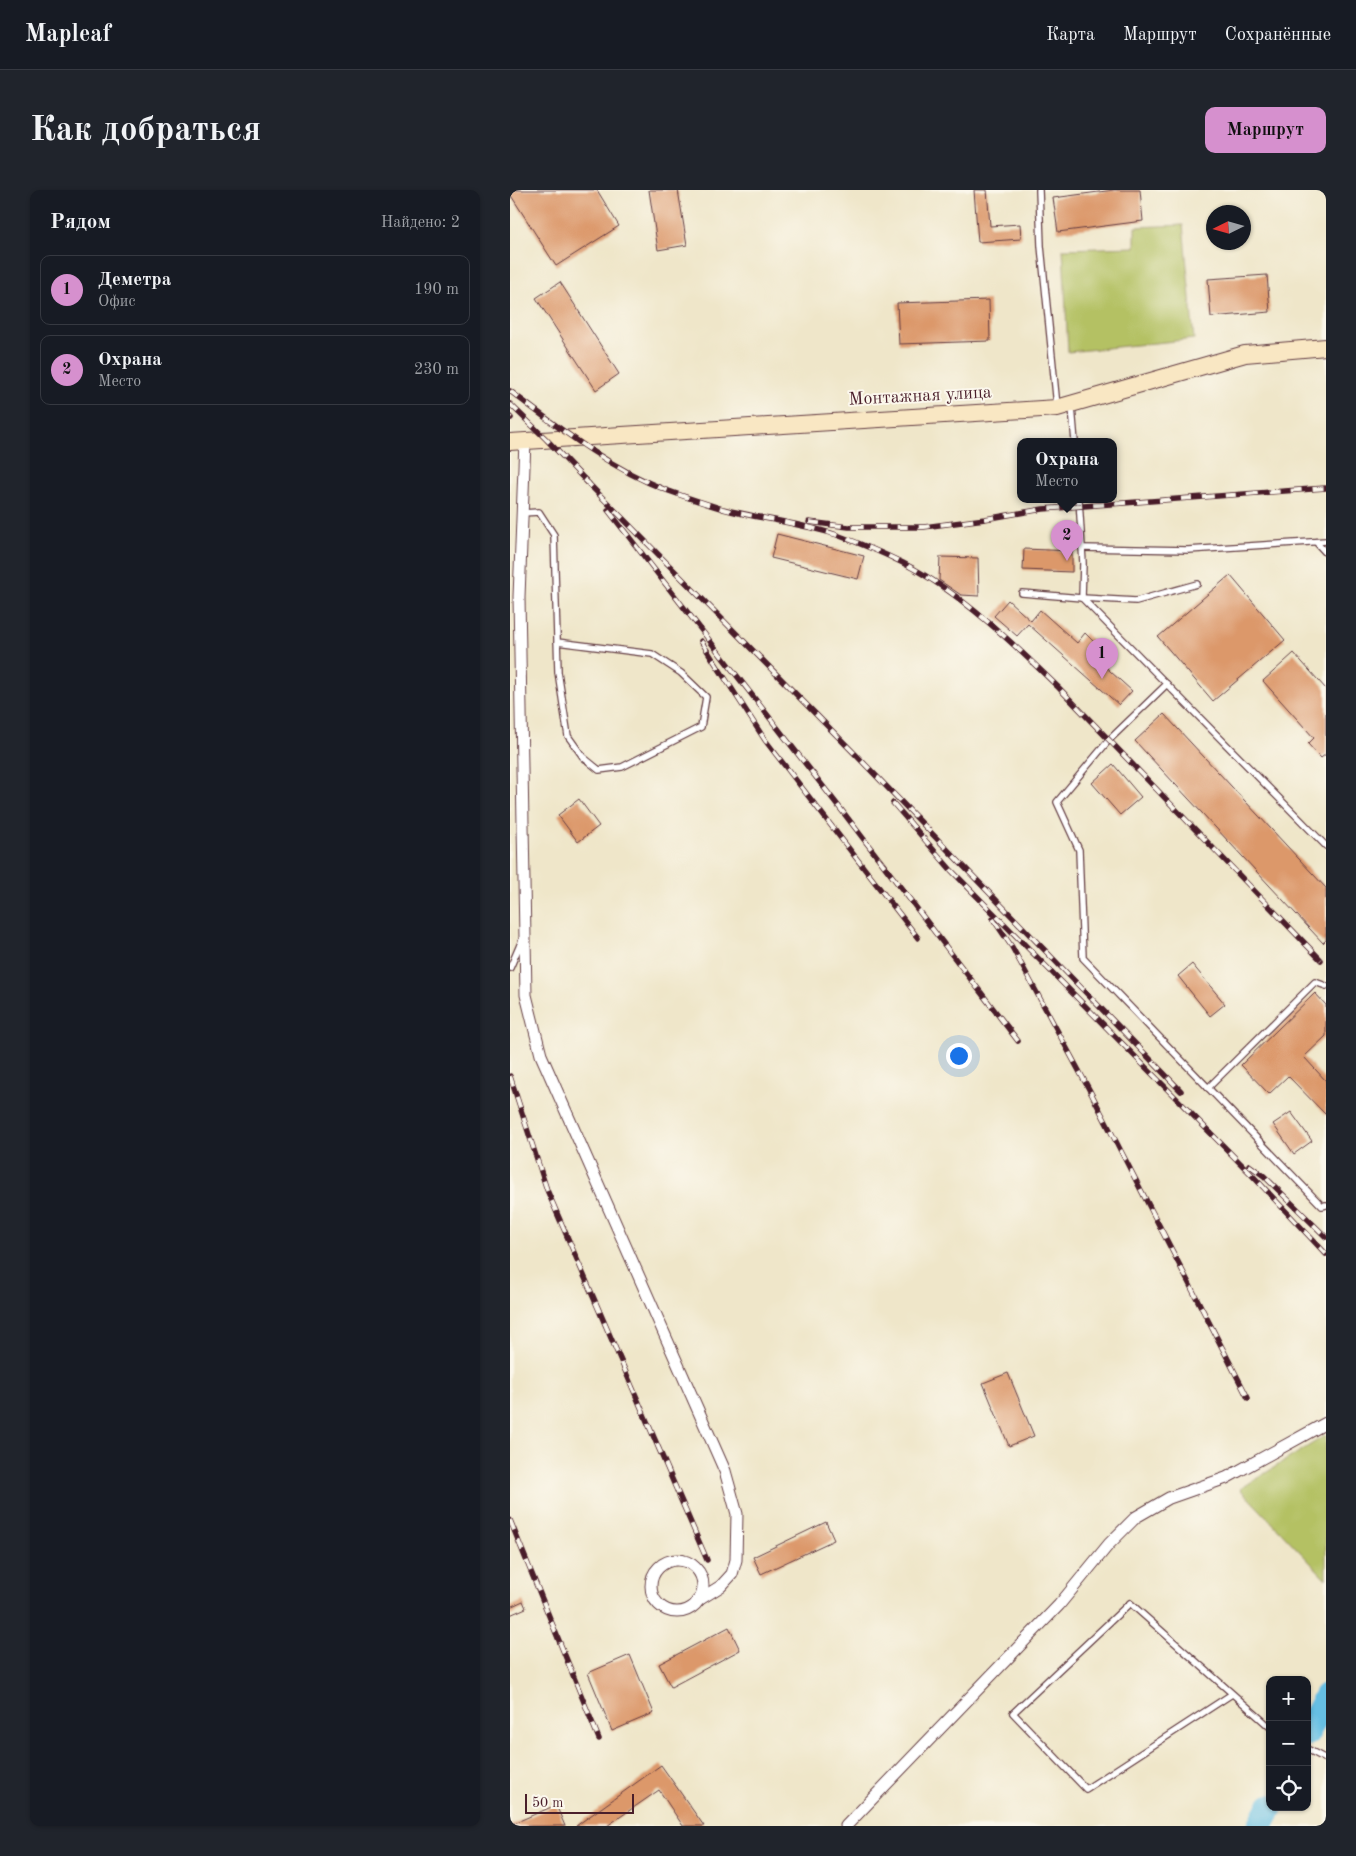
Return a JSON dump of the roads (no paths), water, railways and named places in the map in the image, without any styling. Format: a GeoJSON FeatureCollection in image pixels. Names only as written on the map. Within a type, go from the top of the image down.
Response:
{"type":"FeatureCollection","features":[{"type":"Feature","properties":{"kind":"street","name":"Монтажная улица"},"geometry":{"type":"LineString","coordinates":[[517,441],[1065,406],[1245,354],[1326,347]]}},
{"type":"Feature","properties":{"kind":"street"},"geometry":{"type":"LineString","coordinates":[[517,441],[522,513],[519,597],[526,995],[541,1055],[725,1471],[737,1514],[736,1560],[732,1574],[721,1586],[691,1607],[676,1612],[661,1606],[655,1600],[651,1583],[653,1574],[658,1567],[665,1562],[683,1560],[691,1564],[701,1578],[703,1586],[697,1601]]}},
{"type":"Feature","properties":{"kind":"street"},"geometry":{"type":"LineString","coordinates":[[846,1826],[1059,1606],[1109,1544],[1136,1517],[1169,1498],[1226,1478],[1326,1423]]}},
{"type":"Feature","properties":{"kind":"lane"},"geometry":{"type":"LineString","coordinates":[[1038,190],[1041,246],[1065,406],[1074,438]]}},
{"type":"Feature","properties":{"kind":"lane"},"geometry":{"type":"LineString","coordinates":[[1078,503],[1082,548],[1082,598],[1326,846]]}},
{"type":"Feature","properties":{"kind":"lane"},"geometry":{"type":"LineString","coordinates":[[522,513],[540,512],[554,536],[558,672],[568,736],[582,757],[599,770],[622,767],[701,727],[706,697],[681,673],[652,654],[558,642]]}},
{"type":"Feature","properties":{"kind":"lane"},"geometry":{"type":"LineString","coordinates":[[1082,548],[1188,550],[1326,541]]}},
{"type":"Feature","properties":{"kind":"lane"},"geometry":{"type":"LineString","coordinates":[[1316,542],[1326,553]]}},
{"type":"Feature","properties":{"kind":"lane"},"geometry":{"type":"LineString","coordinates":[[1022,593],[1136,602],[1197,584]]}},
{"type":"Feature","properties":{"kind":"lane"},"geometry":{"type":"LineString","coordinates":[[1167,684],[1109,740],[1056,802],[1079,850],[1083,958],[1322,1206],[1326,1205]]}},
{"type":"Feature","properties":{"kind":"lane"},"geometry":{"type":"LineString","coordinates":[[510,968],[525,933]]}},
{"type":"Feature","properties":{"kind":"lane"},"geometry":{"type":"LineString","coordinates":[[1208,1088],[1315,982],[1326,986]]}},
{"type":"Feature","properties":{"kind":"lane"},"geometry":{"type":"LineString","coordinates":[[1232,1694],[1086,1789],[1013,1713],[1130,1603],[1266,1724]]}},
{"type":"Feature","properties":{"kind":"lane"},"geometry":{"type":"LineString","coordinates":[[1311,1751],[1326,1759]]}},
{"type":"Feature","properties":{"kind":"waterway"},"geometry":{"type":"LineString","coordinates":[[1311,1725],[1326,1696]]}},
{"type":"Feature","properties":{"kind":"waterway"},"geometry":{"type":"LineString","coordinates":[[1260,1826],[1268,1811]]}},
{"type":"Feature","properties":{"kind":"railway"},"geometry":{"type":"LineString","coordinates":[[510,391],[585,446],[645,481],[673,493],[723,509],[809,527],[837,535],[903,563],[945,589],[986,620],[1059,688],[1321,960]]}},
{"type":"Feature","properties":{"kind":"railway"},"geometry":{"type":"LineString","coordinates":[[510,404],[589,484]]}},
{"type":"Feature","properties":{"kind":"railway"},"geometry":{"type":"LineString","coordinates":[[584,479],[856,755],[1181,1091]]}},
{"type":"Feature","properties":{"kind":"railway"},"geometry":{"type":"LineString","coordinates":[[809,522],[849,527],[924,527],[1043,509],[1326,488]]}},
{"type":"Feature","properties":{"kind":"railway"},"geometry":{"type":"LineString","coordinates":[[608,510],[1018,1041]]}},
{"type":"Feature","properties":{"kind":"railway"},"geometry":{"type":"LineString","coordinates":[[701,641],[765,740],[918,938]]}},
{"type":"Feature","properties":{"kind":"railway"},"geometry":{"type":"LineString","coordinates":[[893,803],[951,870],[1250,1173],[1326,1254]]}},
{"type":"Feature","properties":{"kind":"railway"},"geometry":{"type":"LineString","coordinates":[[993,919],[1012,947],[1090,1091],[1248,1398]]}},
{"type":"Feature","properties":{"kind":"railway"},"geometry":{"type":"LineString","coordinates":[[510,1076],[547,1190],[707,1560]]}},
{"type":"Feature","properties":{"kind":"railway"},"geometry":{"type":"LineString","coordinates":[[1249,1165],[1264,1176],[1326,1237]]}},
{"type":"Feature","properties":{"kind":"railway"},"geometry":{"type":"LineString","coordinates":[[510,1520],[599,1739]]}},
{"type":"Feature","properties":{"kind":"place","name":"Охрана"},"geometry":{"type":"Point","coordinates":[1067,561]}},
{"type":"Feature","properties":{"kind":"place","name":"Деметра"},"geometry":{"type":"Point","coordinates":[1102,679]}}]}
